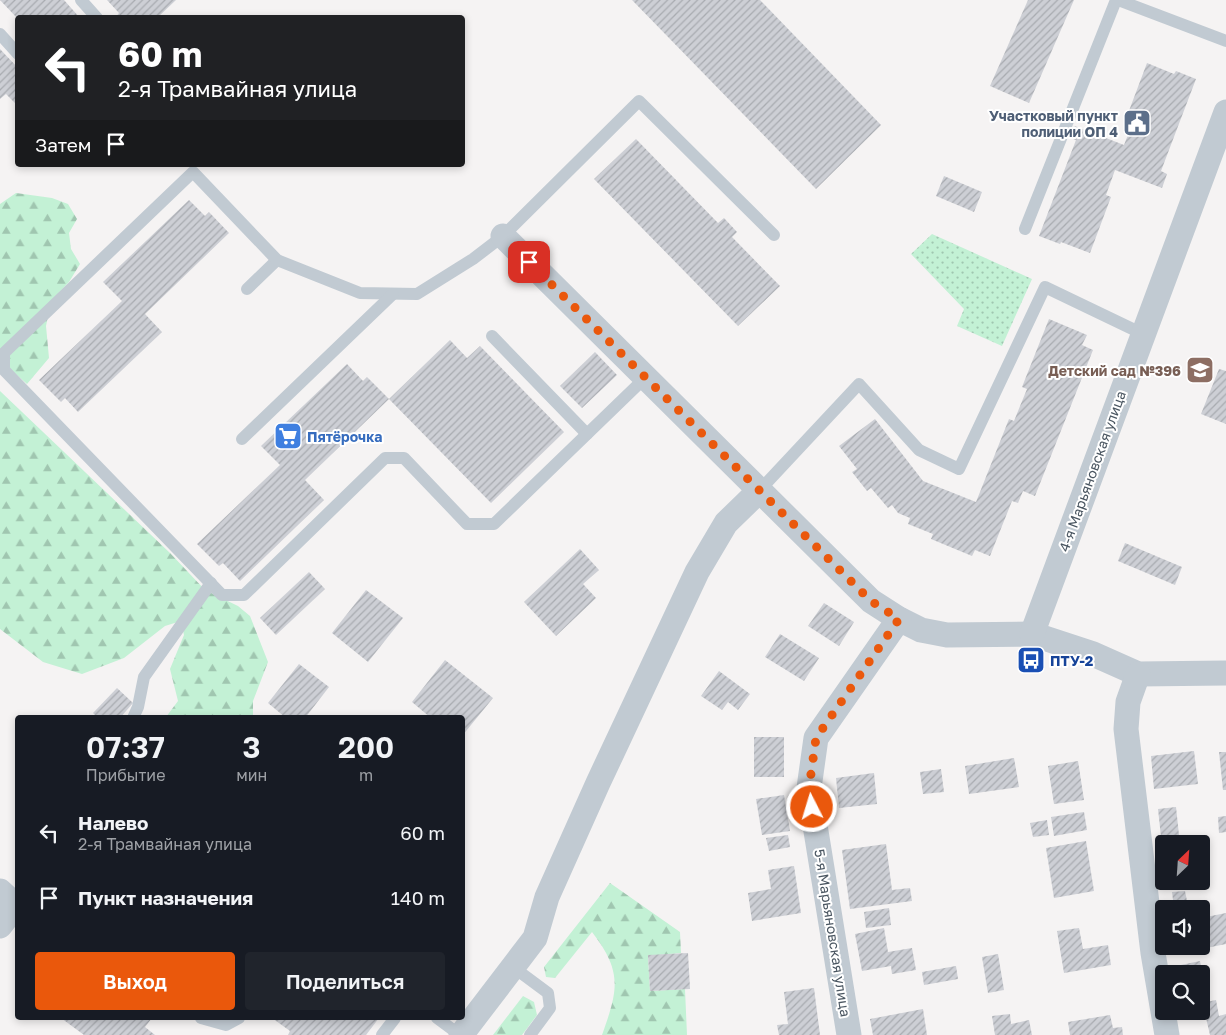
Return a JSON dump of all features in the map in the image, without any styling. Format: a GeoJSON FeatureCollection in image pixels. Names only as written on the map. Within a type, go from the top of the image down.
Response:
{"type":"FeatureCollection","features":[{"type":"Feature","properties":{"kind":"street","name":"4-я Марьяновская улица"},"geometry":{"type":"LineString","coordinates":[[1032,634],[1226,112]]}},
{"type":"Feature","properties":{"kind":"street"},"geometry":{"type":"LineString","coordinates":[[503,236],[871,601],[899,619],[921,630],[947,635],[1032,634],[1093,654],[1138,674],[1226,673]]}},
{"type":"Feature","properties":{"kind":"street"},"geometry":{"type":"LineString","coordinates":[[460,1035],[535,938],[547,897],[697,572],[726,522],[760,490]]}},
{"type":"Feature","properties":{"kind":"street","name":"5-я Марьяновская улица"},"geometry":{"type":"LineString","coordinates":[[849,1035],[809,788],[816,738],[899,619]]}},
{"type":"Feature","properties":{"kind":"street"},"geometry":{"type":"LineString","coordinates":[[1138,674],[1128,702],[1126,729],[1153,953],[1168,1035]]}},
{"type":"Feature","properties":{"kind":"lane"},"geometry":{"type":"LineString","coordinates":[[81,0],[94,15]]}},
{"type":"Feature","properties":{"kind":"lane"},"geometry":{"type":"LineString","coordinates":[[1025,229],[1117,0],[1226,41]]}},
{"type":"Feature","properties":{"kind":"lane"},"geometry":{"type":"LineString","coordinates":[[0,34],[15,51]]}},
{"type":"Feature","properties":{"kind":"lane"},"geometry":{"type":"LineString","coordinates":[[646,377],[494,524],[467,524],[404,458],[385,458],[244,595],[222,595],[4,370],[4,353],[192,172],[277,260],[360,293],[417,294],[473,259],[503,236],[639,101],[774,235]]}},
{"type":"Feature","properties":{"kind":"lane"},"geometry":{"type":"LineString","coordinates":[[247,289],[277,260]]}},
{"type":"Feature","properties":{"kind":"lane"},"geometry":{"type":"LineString","coordinates":[[760,490],[859,384],[919,450],[959,469],[1045,287],[1143,334]]}},
{"type":"Feature","properties":{"kind":"lane"},"geometry":{"type":"LineString","coordinates":[[242,439],[393,294]]}},
{"type":"Feature","properties":{"kind":"lane"},"geometry":{"type":"LineString","coordinates":[[492,336],[587,434]]}},
{"type":"Feature","properties":{"kind":"lane"},"geometry":{"type":"LineString","coordinates":[[134,715],[138,707],[144,677],[211,583]]}},
{"type":"Feature","properties":{"kind":"lane"},"geometry":{"type":"LineString","coordinates":[[513,967],[548,993],[550,1008],[530,1035]]}},
{"type":"Feature","properties":{"kind":"lane"},"geometry":{"type":"LineString","coordinates":[[208,1020],[226,1025],[235,1020]]}},
{"type":"Feature","properties":{"kind":"lane"},"geometry":{"type":"LineString","coordinates":[[382,1035],[393,1020]]}},
{"type":"Feature","properties":{"kind":"lane"},"geometry":{"type":"LineString","coordinates":[[440,1020],[460,1035]]}},
{"type":"Feature","properties":{"kind":"green space"},"geometry":{"type":"Polygon","coordinates":[[[16,193],[52,198],[68,204],[77,219],[69,233],[71,249],[80,264],[69,282],[51,301],[46,326],[49,358],[27,384],[0,360],[0,204],[16,193]]]}},
{"type":"Feature","properties":{"kind":"green space"},"geometry":{"type":"Polygon","coordinates":[[[932,234],[1032,279],[1002,346],[957,326],[964,309],[911,254],[932,234]]]}},
{"type":"Feature","properties":{"kind":"green space"},"geometry":{"type":"Polygon","coordinates":[[[0,391],[170,553],[205,590],[238,606],[250,616],[268,662],[253,701],[253,715],[168,715],[178,701],[170,669],[184,635],[181,621],[165,626],[124,658],[82,674],[43,662],[0,629],[0,391]]]}},
{"type":"Feature","properties":{"kind":"green space"},"geometry":{"type":"Polygon","coordinates":[[[610,883],[680,932],[681,953],[648,956],[650,991],[685,989],[687,1035],[602,1035],[612,1006],[615,982],[609,959],[592,932],[555,978],[546,977],[544,967],[610,883]]]}},
{"type":"Feature","properties":{"kind":"green space"},"geometry":{"type":"Polygon","coordinates":[[[523,996],[534,1002],[537,1015],[522,1035],[493,1035],[523,996]]]}},
{"type":"Feature","properties":{"kind":"building"},"geometry":{"type":"Polygon","coordinates":[[[0,0],[64,0],[77,15],[15,15],[0,0]]]}},
{"type":"Feature","properties":{"kind":"building"},"geometry":{"type":"Polygon","coordinates":[[[107,0],[176,0],[160,15],[117,15],[119,13],[107,0]]]}},
{"type":"Feature","properties":{"kind":"building"},"geometry":{"type":"Polygon","coordinates":[[[632,0],[760,0],[881,125],[816,189],[632,0]]]}},
{"type":"Feature","properties":{"kind":"building"},"geometry":{"type":"Polygon","coordinates":[[[1028,0],[1074,0],[1029,103],[990,86],[1028,0]]]}},
{"type":"Feature","properties":{"kind":"building"},"geometry":{"type":"Polygon","coordinates":[[[0,49],[15,65],[15,103],[6,94],[0,99],[0,49]]]}},
{"type":"Feature","properties":{"kind":"building"},"geometry":{"type":"Polygon","coordinates":[[[1147,63],[1174,74],[1176,71],[1196,79],[1161,171],[1167,174],[1162,188],[1115,170],[1106,195],[1111,197],[1090,253],[1039,236],[1076,140],[1070,138],[1075,126],[1124,145],[1131,127],[1124,124],[1147,63]]]}},
{"type":"Feature","properties":{"kind":"building"},"geometry":{"type":"Polygon","coordinates":[[[636,139],[718,223],[724,218],[737,232],[732,237],[780,286],[738,326],[594,179],[636,139]]]}},
{"type":"Feature","properties":{"kind":"building"},"geometry":{"type":"Polygon","coordinates":[[[944,176],[982,192],[974,212],[936,196],[944,176]]]}},
{"type":"Feature","properties":{"kind":"building"},"geometry":{"type":"Polygon","coordinates":[[[189,200],[205,216],[209,212],[229,233],[145,314],[162,332],[78,412],[65,398],[61,402],[39,380],[122,301],[103,282],[189,200]]]}},
{"type":"Feature","properties":{"kind":"building"},"geometry":{"type":"Polygon","coordinates":[[[1049,319],[1087,335],[1082,345],[1093,350],[1035,496],[1023,491],[1018,503],[1012,501],[990,556],[975,550],[972,556],[931,539],[933,534],[908,524],[910,518],[898,513],[892,505],[888,508],[871,488],[867,491],[852,472],[857,469],[839,446],[875,419],[923,481],[976,502],[1009,419],[1014,421],[1027,389],[1022,387],[1049,319]]]}},
{"type":"Feature","properties":{"kind":"building"},"geometry":{"type":"Polygon","coordinates":[[[450,340],[467,358],[480,346],[564,432],[491,503],[389,399],[450,340]]]}},
{"type":"Feature","properties":{"kind":"building"},"geometry":{"type":"Polygon","coordinates":[[[595,352],[617,375],[582,408],[560,386],[595,352]]]}},
{"type":"Feature","properties":{"kind":"building"},"geometry":{"type":"Polygon","coordinates":[[[347,364],[363,381],[367,377],[389,399],[305,480],[324,500],[240,581],[223,563],[219,566],[197,544],[280,465],[261,446],[347,364]]]}},
{"type":"Feature","properties":{"kind":"building"},"geometry":{"type":"Polygon","coordinates":[[[1219,369],[1226,371],[1226,424],[1201,414],[1219,369]]]}},
{"type":"Feature","properties":{"kind":"building"},"geometry":{"type":"Polygon","coordinates":[[[1125,543],[1182,567],[1175,585],[1118,561],[1125,543]]]}},
{"type":"Feature","properties":{"kind":"building"},"geometry":{"type":"Polygon","coordinates":[[[580,549],[599,570],[583,584],[596,598],[556,636],[524,602],[580,549]]]}},
{"type":"Feature","properties":{"kind":"building"},"geometry":{"type":"Polygon","coordinates":[[[309,572],[325,589],[276,635],[260,618],[309,572]]]}},
{"type":"Feature","properties":{"kind":"building"},"geometry":{"type":"Polygon","coordinates":[[[366,590],[403,618],[368,662],[332,633],[366,590]]]}},
{"type":"Feature","properties":{"kind":"building"},"geometry":{"type":"Polygon","coordinates":[[[824,603],[854,622],[839,646],[808,626],[824,603]]]}},
{"type":"Feature","properties":{"kind":"building"},"geometry":{"type":"Polygon","coordinates":[[[780,634],[819,658],[804,681],[765,657],[780,634]]]}},
{"type":"Feature","properties":{"kind":"building"},"geometry":{"type":"Polygon","coordinates":[[[445,660],[493,698],[465,732],[465,715],[427,715],[412,702],[445,660]]]}},
{"type":"Feature","properties":{"kind":"building"},"geometry":{"type":"Polygon","coordinates":[[[299,664],[329,687],[307,715],[282,715],[268,703],[299,664]]]}},
{"type":"Feature","properties":{"kind":"building"},"geometry":{"type":"Polygon","coordinates":[[[719,671],[750,694],[738,710],[728,702],[722,710],[701,696],[719,671]]]}},
{"type":"Feature","properties":{"kind":"building"},"geometry":{"type":"Polygon","coordinates":[[[117,688],[133,703],[123,715],[95,715],[93,713],[117,688]]]}},
{"type":"Feature","properties":{"kind":"building"},"geometry":{"type":"Polygon","coordinates":[[[754,737],[784,737],[784,777],[754,777],[754,737]]]}},
{"type":"Feature","properties":{"kind":"building"},"geometry":{"type":"Polygon","coordinates":[[[1194,751],[1198,784],[1154,789],[1151,756],[1194,751]]]}},
{"type":"Feature","properties":{"kind":"building"},"geometry":{"type":"Polygon","coordinates":[[[1219,752],[1226,752],[1226,790],[1223,790],[1219,752]]]}},
{"type":"Feature","properties":{"kind":"building"},"geometry":{"type":"Polygon","coordinates":[[[1014,758],[1019,787],[969,794],[965,766],[1014,758]]]}},
{"type":"Feature","properties":{"kind":"building"},"geometry":{"type":"Polygon","coordinates":[[[1078,761],[1084,800],[1054,804],[1048,766],[1078,761]]]}},
{"type":"Feature","properties":{"kind":"building"},"geometry":{"type":"Polygon","coordinates":[[[941,769],[944,792],[923,794],[920,772],[941,769]]]}},
{"type":"Feature","properties":{"kind":"building"},"geometry":{"type":"Polygon","coordinates":[[[874,773],[877,804],[839,808],[836,778],[874,773]]]}},
{"type":"Feature","properties":{"kind":"building"},"geometry":{"type":"Polygon","coordinates":[[[784,795],[790,831],[762,835],[756,799],[784,795]]]}},
{"type":"Feature","properties":{"kind":"building"},"geometry":{"type":"Polygon","coordinates":[[[1176,807],[1179,835],[1161,835],[1158,809],[1176,807]]]}},
{"type":"Feature","properties":{"kind":"building"},"geometry":{"type":"Polygon","coordinates":[[[1084,812],[1087,830],[1054,836],[1051,817],[1084,812]]]}},
{"type":"Feature","properties":{"kind":"building"},"geometry":{"type":"Polygon","coordinates":[[[1226,816],[1226,832],[1219,833],[1218,817],[1226,816]]]}},
{"type":"Feature","properties":{"kind":"building"},"geometry":{"type":"Polygon","coordinates":[[[1047,820],[1049,835],[1033,837],[1030,823],[1047,820]]]}},
{"type":"Feature","properties":{"kind":"building"},"geometry":{"type":"Polygon","coordinates":[[[788,835],[790,847],[769,851],[766,838],[788,835]]]}},
{"type":"Feature","properties":{"kind":"building"},"geometry":{"type":"Polygon","coordinates":[[[1086,841],[1094,891],[1054,898],[1046,848],[1086,841]]]}},
{"type":"Feature","properties":{"kind":"building"},"geometry":{"type":"Polygon","coordinates":[[[886,844],[892,890],[910,888],[912,901],[850,909],[842,850],[886,844]]]}},
{"type":"Feature","properties":{"kind":"building"},"geometry":{"type":"Polygon","coordinates":[[[794,866],[801,913],[752,921],[748,893],[771,889],[768,870],[794,866]]]}},
{"type":"Feature","properties":{"kind":"building"},"geometry":{"type":"Polygon","coordinates":[[[1185,891],[1187,900],[1173,900],[1172,892],[1185,891]]]}},
{"type":"Feature","properties":{"kind":"building"},"geometry":{"type":"Polygon","coordinates":[[[889,908],[891,925],[866,928],[864,912],[889,908]]]}},
{"type":"Feature","properties":{"kind":"building"},"geometry":{"type":"Polygon","coordinates":[[[1226,913],[1226,944],[1210,947],[1210,916],[1226,913]]]}},
{"type":"Feature","properties":{"kind":"building"},"geometry":{"type":"Polygon","coordinates":[[[884,928],[888,952],[912,948],[916,970],[892,974],[891,966],[862,971],[855,934],[884,928]]]}},
{"type":"Feature","properties":{"kind":"building"},"geometry":{"type":"Polygon","coordinates":[[[1079,928],[1083,949],[1108,945],[1111,965],[1064,973],[1057,931],[1079,928]]]}},
{"type":"Feature","properties":{"kind":"building"},"geometry":{"type":"Polygon","coordinates":[[[688,953],[690,989],[650,991],[648,955],[688,953]]]}},
{"type":"Feature","properties":{"kind":"building"},"geometry":{"type":"Polygon","coordinates":[[[998,954],[1004,990],[988,993],[982,957],[998,954]]]}},
{"type":"Feature","properties":{"kind":"building"},"geometry":{"type":"Polygon","coordinates":[[[1200,961],[1201,965],[1181,965],[1200,961]]]}},
{"type":"Feature","properties":{"kind":"building"},"geometry":{"type":"Polygon","coordinates":[[[956,966],[958,979],[924,985],[922,972],[956,966]]]}},
{"type":"Feature","properties":{"kind":"building"},"geometry":{"type":"Polygon","coordinates":[[[814,988],[820,1035],[779,1035],[777,1025],[788,1024],[784,992],[814,988]]]}},
{"type":"Feature","properties":{"kind":"building"},"geometry":{"type":"Polygon","coordinates":[[[1216,1000],[1219,1016],[1226,1014],[1226,1035],[1210,1035],[1206,1020],[1210,1020],[1210,1001],[1216,1000]]]}},
{"type":"Feature","properties":{"kind":"building"},"geometry":{"type":"Polygon","coordinates":[[[923,1009],[927,1035],[873,1035],[870,1019],[923,1009]]]}},
{"type":"Feature","properties":{"kind":"building"},"geometry":{"type":"Polygon","coordinates":[[[1010,1014],[1011,1024],[1029,1020],[1032,1035],[995,1035],[992,1016],[1010,1014]]]}},
{"type":"Feature","properties":{"kind":"building"},"geometry":{"type":"Polygon","coordinates":[[[1110,1015],[1113,1028],[1122,1027],[1123,1035],[1070,1035],[1068,1022],[1110,1015]]]}},
{"type":"Feature","properties":{"kind":"building"},"geometry":{"type":"Polygon","coordinates":[[[64,1020],[150,1020],[145,1027],[155,1035],[84,1035],[64,1020]]]}},
{"type":"Feature","properties":{"kind":"building"},"geometry":{"type":"Polygon","coordinates":[[[275,1020],[377,1020],[366,1035],[288,1035],[290,1031],[275,1020]]]}},
{"type":"Feature","properties":{"kind":"place","name":"Участковый пункт полиции ОП 4"},"geometry":{"type":"Point","coordinates":[1137,123]}},
{"type":"Feature","properties":{"kind":"place","name":"Детский сад №396"},"geometry":{"type":"Point","coordinates":[1200,370]}},
{"type":"Feature","properties":{"kind":"place","name":"Пятёрочка"},"geometry":{"type":"Point","coordinates":[288,436]}},
{"type":"Feature","properties":{"kind":"place","name":"ПТУ-2"},"geometry":{"type":"Point","coordinates":[1031,660]}},
{"type":"Feature","properties":{"kind":"route"},"geometry":{"type":"LineString","coordinates":[[529,262],[871,601],[899,619],[816,738],[809,788],[812,807]]}}]}
